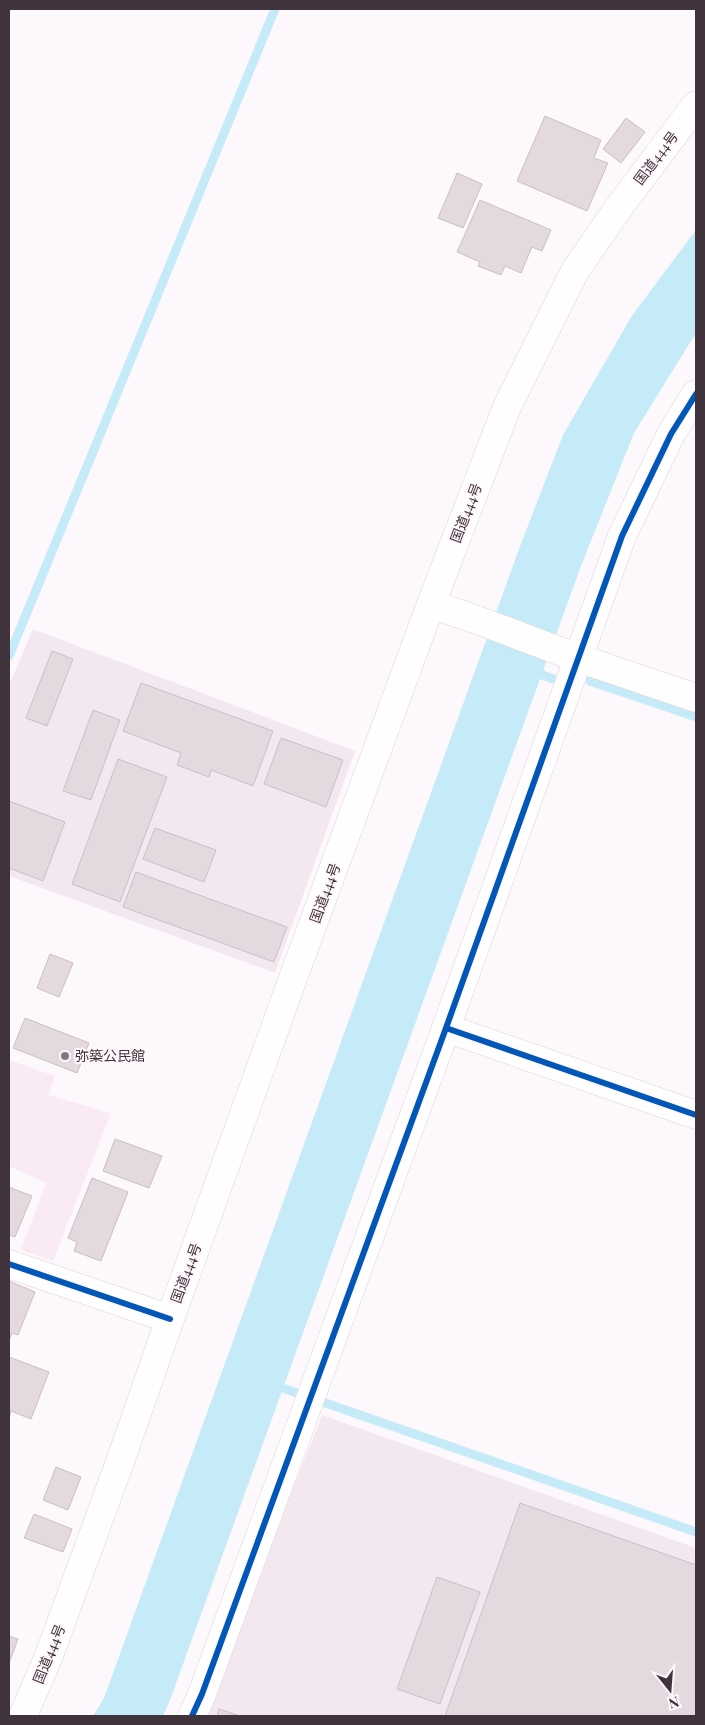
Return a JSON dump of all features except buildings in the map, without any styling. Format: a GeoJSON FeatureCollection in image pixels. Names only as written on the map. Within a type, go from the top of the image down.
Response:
{"type":"FeatureCollection","features":[{"type":"Feature","properties":{"kind":"main road","name":"国道444号"},"geometry":{"type":"LineString","coordinates":[[23,1716],[48,1658],[431,604],[507,407],[575,271],[696,104]]}},
{"type":"Feature","properties":{"kind":"main road"},"geometry":{"type":"LineString","coordinates":[[192,1716],[202,1694],[446,1028],[571,655],[622,536],[671,434],[696,394]]}},
{"type":"Feature","properties":{"kind":"main road"},"geometry":{"type":"LineString","coordinates":[[431,604],[696,698]]}},
{"type":"Feature","properties":{"kind":"main road"},"geometry":{"type":"LineString","coordinates":[[446,1028],[696,1116]]}},
{"type":"Feature","properties":{"kind":"main road"},"geometry":{"type":"LineString","coordinates":[[9,1264],[170,1319]]}},
{"type":"Feature","properties":{"kind":"shaded area"},"geometry":{"type":"Polygon","coordinates":[[[33,629],[355,751],[275,973],[9,876],[9,685],[33,629]]]}},
{"type":"Feature","properties":{"kind":"shaded area"},"geometry":{"type":"Polygon","coordinates":[[[9,1060],[55,1076],[48,1095],[111,1113],[53,1261],[21,1250],[46,1183],[9,1166],[9,1060]]]}},
{"type":"Feature","properties":{"kind":"shaded area"},"geometry":{"type":"Polygon","coordinates":[[[322,1415],[696,1548],[696,1716],[203,1716],[322,1415]]]}},
{"type":"Feature","properties":{"kind":"water"},"geometry":{"type":"Polygon","coordinates":[[[696,230],[696,333],[634,433],[581,566],[170,1700],[163,1716],[93,1716],[104,1698],[519,549],[563,435],[631,317],[696,230]]]}},
{"type":"Feature","properties":{"kind":"waterway"},"geometry":{"type":"LineString","coordinates":[[9,656],[275,9]]}},
{"type":"Feature","properties":{"kind":"waterway"},"geometry":{"type":"LineString","coordinates":[[532,671],[553,679]]}},
{"type":"Feature","properties":{"kind":"waterway"},"geometry":{"type":"LineString","coordinates":[[590,681],[696,717]]}},
{"type":"Feature","properties":{"kind":"waterway"},"geometry":{"type":"LineString","coordinates":[[274,1385],[696,1532]]}},
{"type":"Feature","properties":{"kind":"cycle path"},"geometry":{"type":"LineString","coordinates":[[192,1716],[202,1694],[446,1028],[622,536],[671,434],[696,394]]}},
{"type":"Feature","properties":{"kind":"cycle path"},"geometry":{"type":"LineString","coordinates":[[446,1028],[696,1115]]}},
{"type":"Feature","properties":{"kind":"cycle path"},"geometry":{"type":"LineString","coordinates":[[9,1264],[170,1319]]}},
{"type":"Feature","properties":{"kind":"place","name":"弥築公民館"},"geometry":{"type":"Point","coordinates":[65,1056]}}]}
